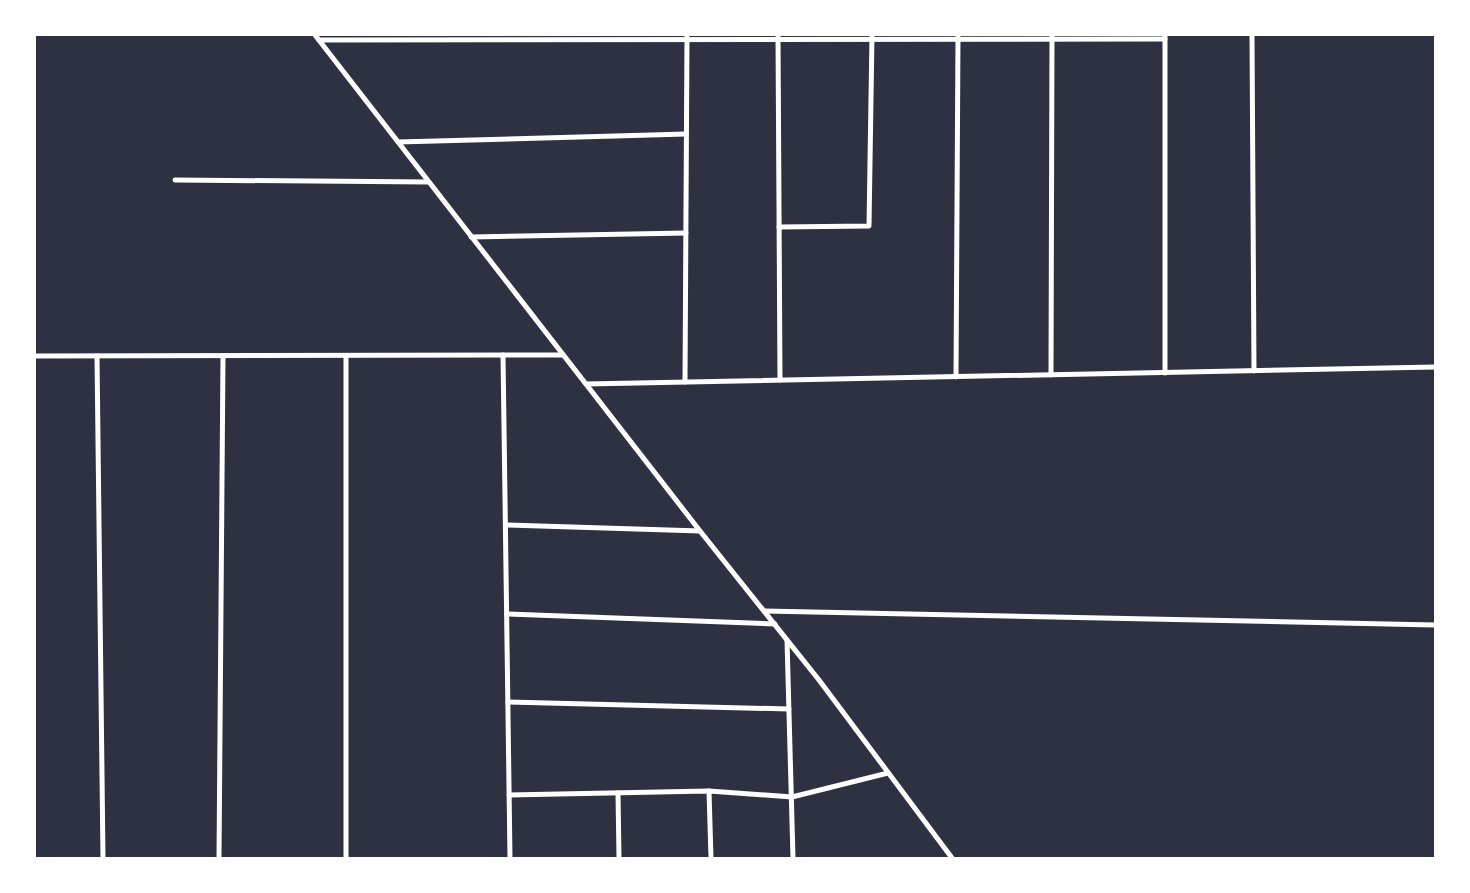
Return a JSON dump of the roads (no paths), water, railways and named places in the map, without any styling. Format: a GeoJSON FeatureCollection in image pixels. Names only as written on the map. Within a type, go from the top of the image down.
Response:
{"type":"FeatureCollection","features":[{"type":"Feature","properties":{"kind":"street"},"geometry":{"type":"LineString","coordinates":[[315,35],[700,531],[788,640],[952,858]]}},
{"type":"Feature","properties":{"kind":"street"},"geometry":{"type":"LineString","coordinates":[[1252,35],[1254,371]]}},
{"type":"Feature","properties":{"kind":"street"},"geometry":{"type":"LineString","coordinates":[[319,40],[420,37],[1165,37],[1165,373]]}},
{"type":"Feature","properties":{"kind":"street"},"geometry":{"type":"LineString","coordinates":[[685,382],[687,37]]}},
{"type":"Feature","properties":{"kind":"street"},"geometry":{"type":"LineString","coordinates":[[778,37],[780,380]]}},
{"type":"Feature","properties":{"kind":"street"},"geometry":{"type":"LineString","coordinates":[[779,227],[869,226],[872,37]]}},
{"type":"Feature","properties":{"kind":"street"},"geometry":{"type":"LineString","coordinates":[[956,377],[958,37]]}},
{"type":"Feature","properties":{"kind":"street"},"geometry":{"type":"LineString","coordinates":[[1051,375],[1052,37]]}},
{"type":"Feature","properties":{"kind":"street"},"geometry":{"type":"LineString","coordinates":[[398,142],[686,134]]}},
{"type":"Feature","properties":{"kind":"street"},"geometry":{"type":"LineString","coordinates":[[175,180],[429,182]]}},
{"type":"Feature","properties":{"kind":"street"},"geometry":{"type":"LineString","coordinates":[[472,237],[686,233]]}},
{"type":"Feature","properties":{"kind":"street"},"geometry":{"type":"LineString","coordinates":[[503,355],[510,858]]}},
{"type":"Feature","properties":{"kind":"street"},"geometry":{"type":"LineString","coordinates":[[35,356],[563,355]]}},
{"type":"Feature","properties":{"kind":"street"},"geometry":{"type":"LineString","coordinates":[[97,356],[103,858]]}},
{"type":"Feature","properties":{"kind":"street"},"geometry":{"type":"LineString","coordinates":[[219,858],[223,356]]}},
{"type":"Feature","properties":{"kind":"street"},"geometry":{"type":"LineString","coordinates":[[346,356],[346,858]]}},
{"type":"Feature","properties":{"kind":"street"},"geometry":{"type":"LineString","coordinates":[[586,384],[1435,367]]}},
{"type":"Feature","properties":{"kind":"street"},"geometry":{"type":"LineString","coordinates":[[506,525],[700,531]]}},
{"type":"Feature","properties":{"kind":"street"},"geometry":{"type":"LineString","coordinates":[[764,611],[1435,625]]}},
{"type":"Feature","properties":{"kind":"street"},"geometry":{"type":"LineString","coordinates":[[507,614],[775,624]]}},
{"type":"Feature","properties":{"kind":"street"},"geometry":{"type":"LineString","coordinates":[[788,640],[794,858]]}},
{"type":"Feature","properties":{"kind":"street"},"geometry":{"type":"LineString","coordinates":[[508,702],[789,709]]}},
{"type":"Feature","properties":{"kind":"street"},"geometry":{"type":"LineString","coordinates":[[509,796],[709,791],[792,797],[888,773]]}},
{"type":"Feature","properties":{"kind":"street"},"geometry":{"type":"LineString","coordinates":[[709,791],[711,858]]}},
{"type":"Feature","properties":{"kind":"street"},"geometry":{"type":"LineString","coordinates":[[618,793],[619,858]]}}]}
